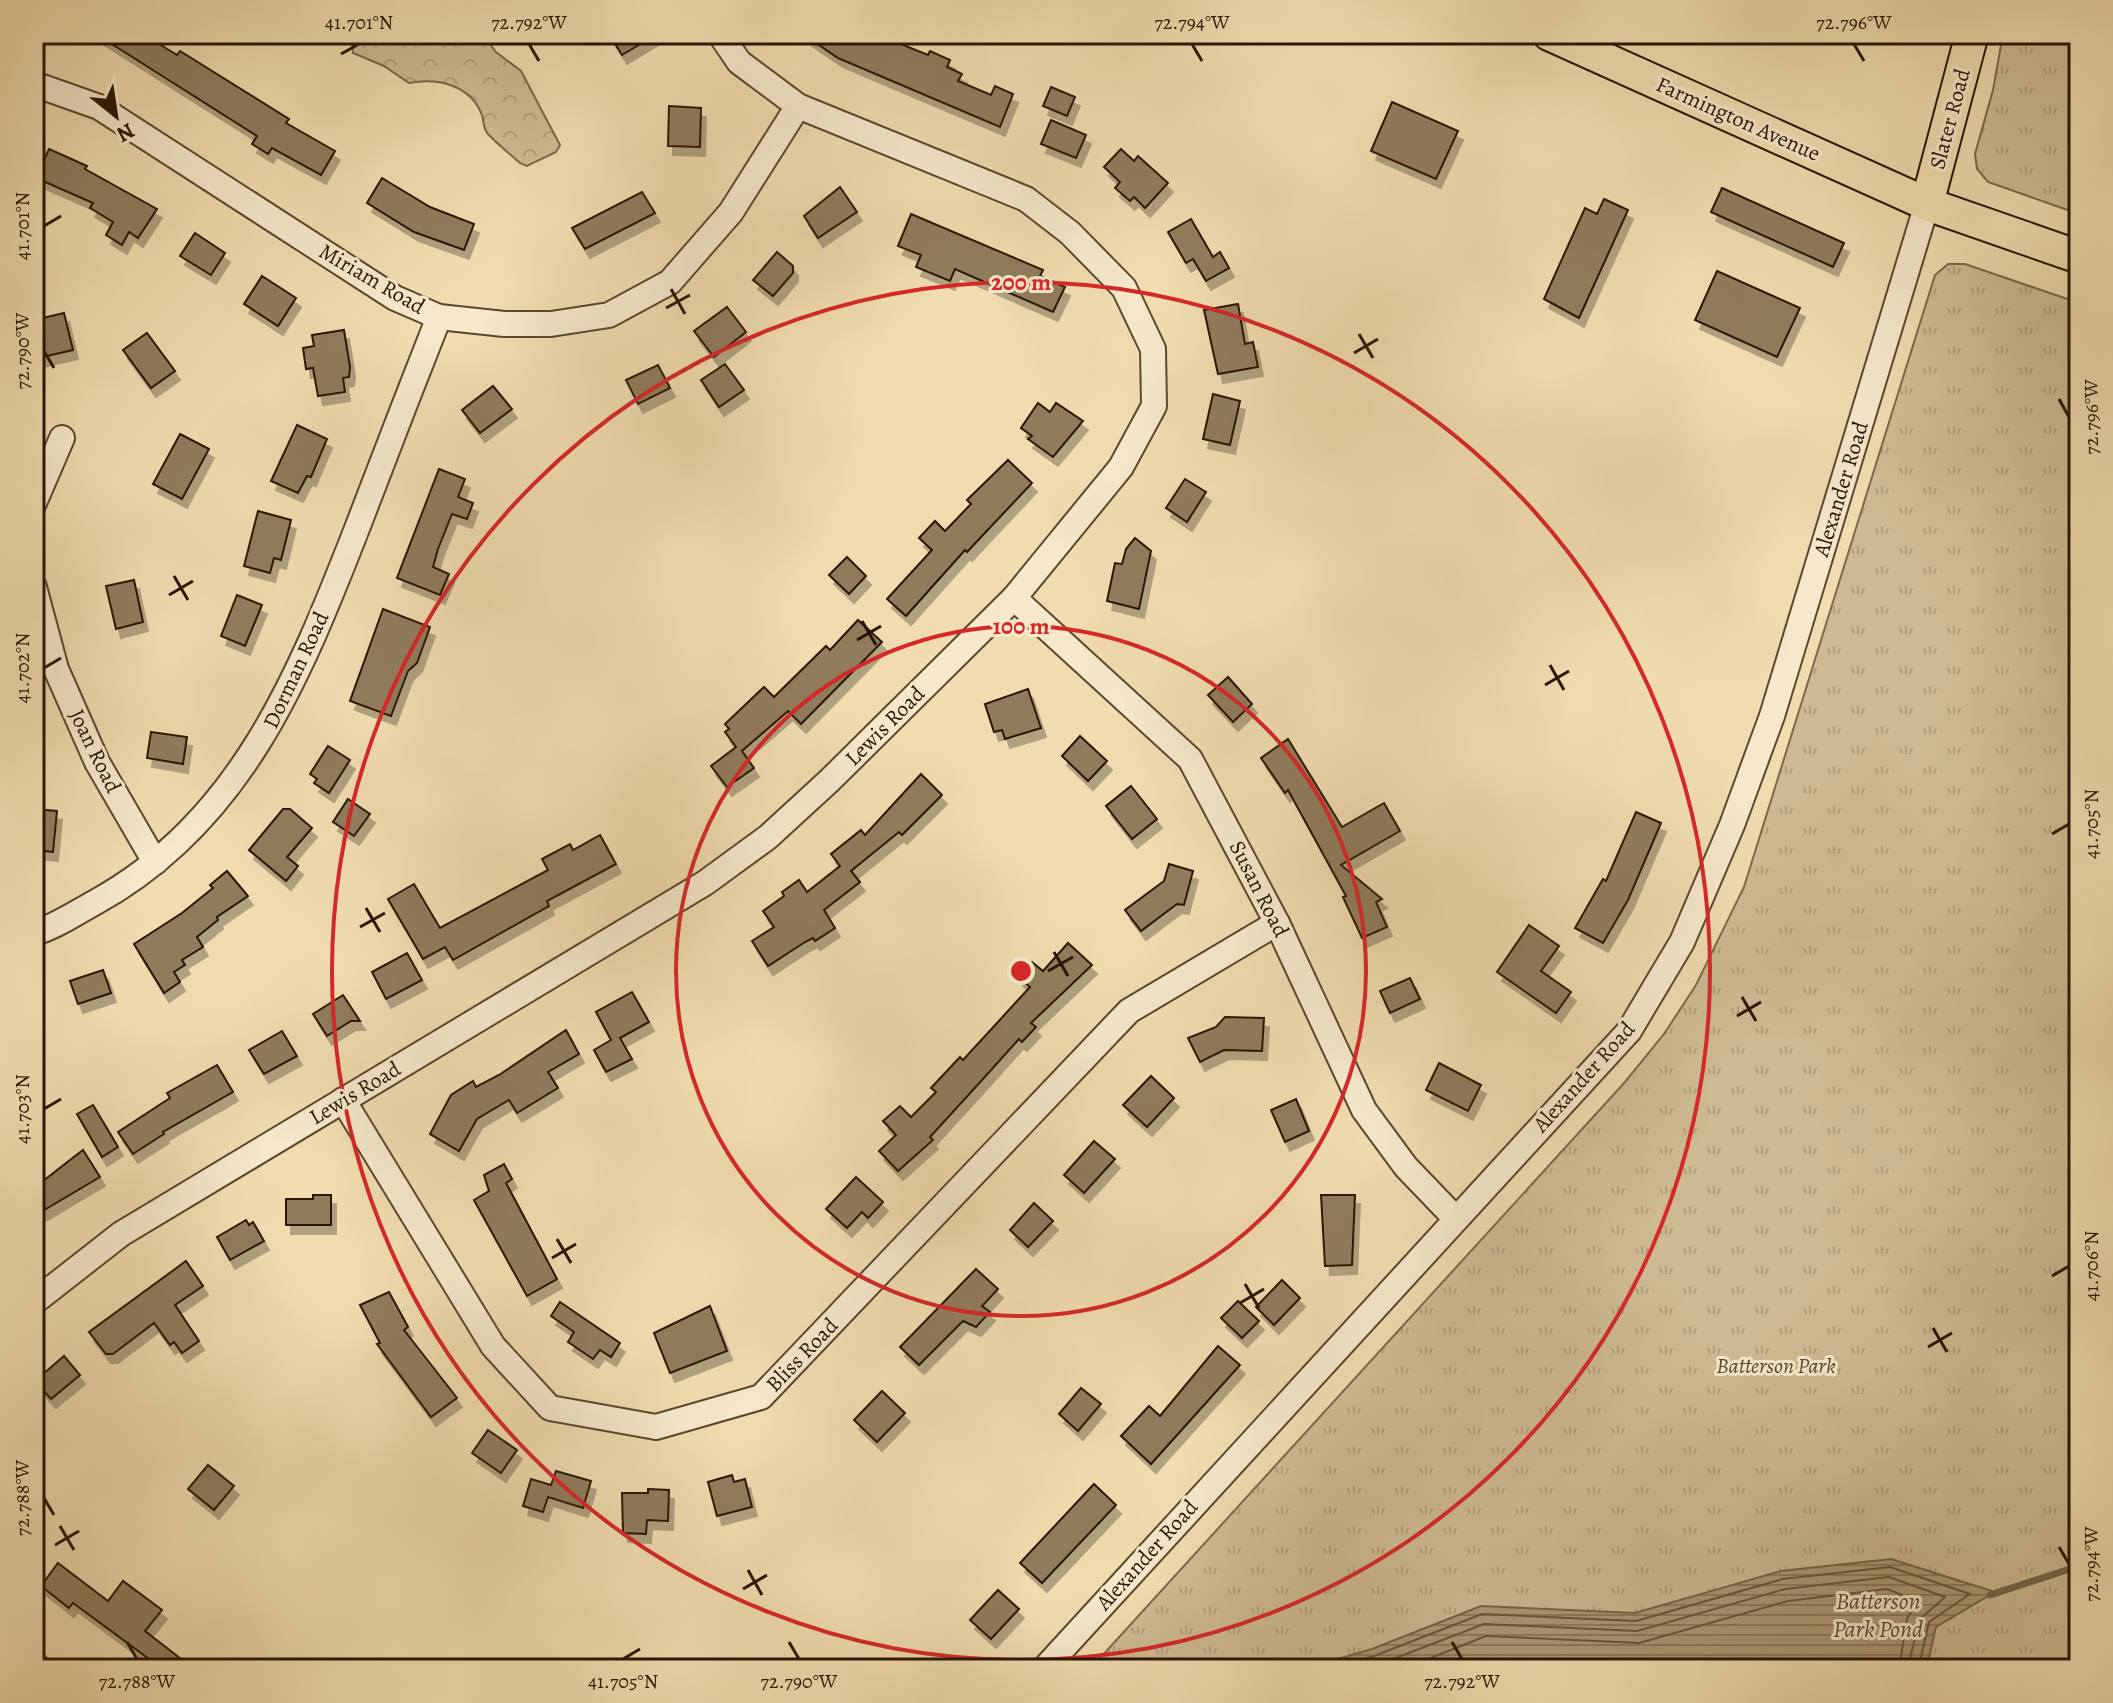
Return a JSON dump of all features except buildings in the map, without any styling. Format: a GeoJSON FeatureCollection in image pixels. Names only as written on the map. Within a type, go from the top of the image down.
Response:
{"type":"FeatureCollection","features":[{"type":"Feature","properties":{"kind":"main road","name":"Farmington Avenue"},"geometry":{"type":"LineString","coordinates":[[1549,34],[1927,204],[2079,257]]}},
{"type":"Feature","properties":{"kind":"main road","name":"Slater Road"},"geometry":{"type":"LineString","coordinates":[[1927,204],[1972,34]]}},
{"type":"Feature","properties":{"kind":"street","name":"Lewis Road"},"geometry":{"type":"LineString","coordinates":[[34,1302],[121,1234],[705,883],[768,837],[1014,598],[1121,467],[1154,406],[1153,349],[1124,288],[1070,233],[1026,199],[798,106],[739,62],[720,34]]}},
{"type":"Feature","properties":{"kind":"street","name":"Miriam Road"},"geometry":{"type":"LineString","coordinates":[[34,84],[99,107],[395,298],[439,317],[504,324],[551,324],[609,315],[670,282],[731,212],[798,106]]}},
{"type":"Feature","properties":{"kind":"street","name":"Alexander Road"},"geometry":{"type":"LineString","coordinates":[[1044,1669],[1629,1031],[1682,942],[1732,825],[1772,716],[1927,204]]}},
{"type":"Feature","properties":{"kind":"street","name":"Dorman Road"},"geometry":{"type":"LineString","coordinates":[[34,933],[115,892],[155,862],[213,809],[265,736],[314,638],[439,317]]}},
{"type":"Feature","properties":{"kind":"street"},"geometry":{"type":"LineString","coordinates":[[34,503],[62,438]]}},
{"type":"Feature","properties":{"kind":"street","name":"Joan Road"},"geometry":{"type":"LineString","coordinates":[[34,587],[56,669],[85,735],[155,862]]}},
{"type":"Feature","properties":{"kind":"street","name":"Susan Road"},"geometry":{"type":"LineString","coordinates":[[1014,598],[1190,759],[1277,923],[1364,1110],[1406,1167],[1455,1218]]}},
{"type":"Feature","properties":{"kind":"street","name":"Bliss Road"},"geometry":{"type":"LineString","coordinates":[[343,1100],[493,1346],[550,1408],[656,1427],[761,1397],[1129,1011],[1277,923]]}},
{"type":"Feature","properties":{"kind":"street"},"geometry":{"type":"LineString","coordinates":[[34,1664],[40,1669]]}},
{"type":"Feature","properties":{"kind":"green space"},"geometry":{"type":"Polygon","coordinates":[[[351,34],[482,34],[496,52],[521,71],[560,145],[556,152],[527,166],[520,163],[487,133],[482,115],[469,96],[441,83],[409,83],[384,66],[353,53],[351,34]]]}},
{"type":"Feature","properties":{"kind":"green space"},"geometry":{"type":"Polygon","coordinates":[[[2003,34],[2079,34],[2079,214],[1988,182],[1977,169],[1975,154],[1993,90],[2003,34]]]}},
{"type":"Feature","properties":{"kind":"green space","name":"Batterson Park"},"geometry":{"type":"Polygon","coordinates":[[[1948,264],[1965,264],[2079,303],[2079,1669],[1090,1669],[1625,1082],[1664,1034],[1696,985],[1744,887],[1935,275],[1948,264]]]}},
{"type":"Feature","properties":{"kind":"water","name":"Batterson Park Pond"},"geometry":{"type":"Polygon","coordinates":[[[1891,1559],[1995,1592],[1936,1627],[1928,1662],[1935,1669],[1303,1669],[1372,1649],[1481,1606],[1635,1613],[1781,1571],[1891,1559]]]}},
{"type":"Feature","properties":{"kind":"waterway"},"geometry":{"type":"LineString","coordinates":[[1990,1595],[2079,1566]]}}]}
